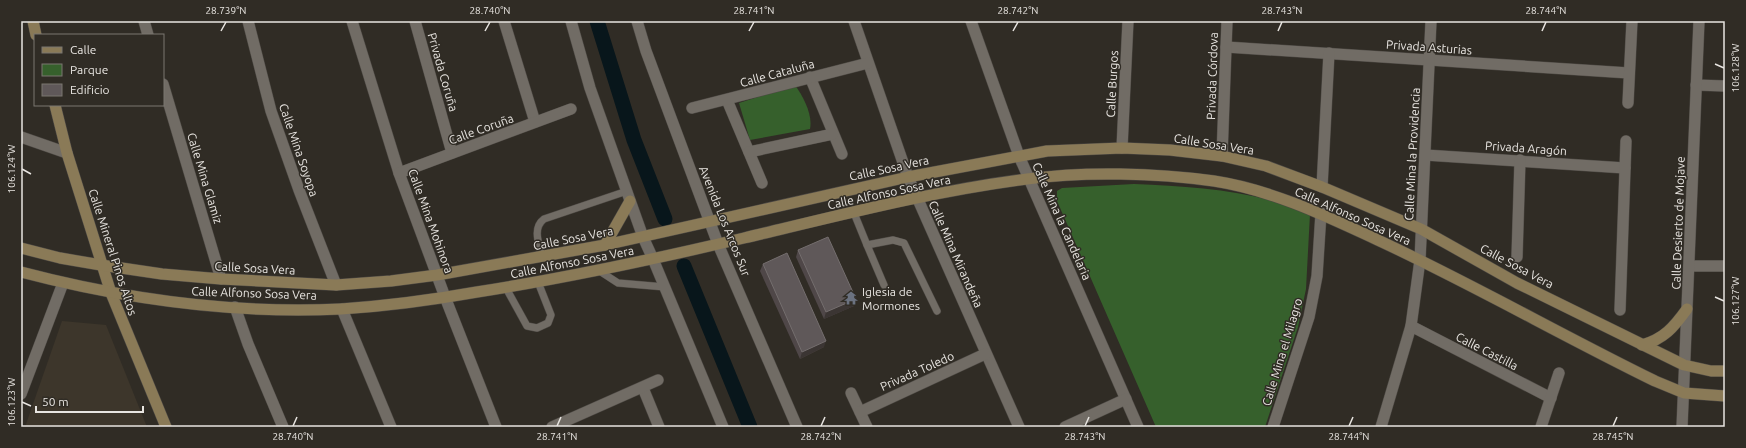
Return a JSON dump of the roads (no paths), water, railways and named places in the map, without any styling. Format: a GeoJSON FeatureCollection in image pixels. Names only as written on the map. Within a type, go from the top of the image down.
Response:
{"type":"FeatureCollection","features":[{"type":"Feature","properties":{"kind":"main road"},"geometry":{"type":"LineString","coordinates":[[33,21],[36,34]]}},
{"type":"Feature","properties":{"kind":"main road","name":"Calle Mineral Pinos Altos"},"geometry":{"type":"LineString","coordinates":[[55,106],[111,293],[166,427]]}},
{"type":"Feature","properties":{"kind":"main road","name":"Calle Sosa Vera"},"geometry":{"type":"LineString","coordinates":[[21,248],[60,258],[102,265],[221,279],[336,285],[437,275],[542,257],[643,237],[778,205],[908,177],[1046,151],[1122,148],[1170,150],[1222,156],[1266,166],[1322,187],[1421,229],[1517,283],[1684,365],[1711,371],[1725,371]]}},
{"type":"Feature","properties":{"kind":"main road","name":"Calle Alfonso Sosa Vera"},"geometry":{"type":"LineString","coordinates":[[21,272],[111,293],[182,303],[290,309],[342,309],[445,297],[538,282],[653,259],[917,199],[1030,178],[1084,175],[1163,176],[1216,182],[1245,188],[1321,213],[1420,260],[1655,381],[1684,393],[1725,396]]}},
{"type":"Feature","properties":{"kind":"main road"},"geometry":{"type":"LineString","coordinates":[[605,245],[629,196]]}},
{"type":"Feature","properties":{"kind":"main road"},"geometry":{"type":"LineString","coordinates":[[1642,345],[1655,342],[1664,336],[1673,328],[1687,309]]}},
{"type":"Feature","properties":{"kind":"street"},"geometry":{"type":"LineString","coordinates":[[144,21],[148,34]]}},
{"type":"Feature","properties":{"kind":"street","name":"Calle Mina Soyopa"},"geometry":{"type":"LineString","coordinates":[[248,21],[271,111],[298,190],[336,285]]}},
{"type":"Feature","properties":{"kind":"street","name":"Calle Mina Mohinora"},"geometry":{"type":"LineString","coordinates":[[352,21],[399,173],[445,297],[496,427]]}},
{"type":"Feature","properties":{"kind":"street","name":"Privada Coruña"},"geometry":{"type":"LineString","coordinates":[[415,21],[452,153]]}},
{"type":"Feature","properties":{"kind":"street"},"geometry":{"type":"LineString","coordinates":[[504,21],[535,122]]}},
{"type":"Feature","properties":{"kind":"street"},"geometry":{"type":"LineString","coordinates":[[570,21],[590,88],[643,237],[723,427]]}},
{"type":"Feature","properties":{"kind":"street","name":"Avenida Los Arcos Sur"},"geometry":{"type":"LineString","coordinates":[[637,21],[646,51],[709,222],[797,427]]}},
{"type":"Feature","properties":{"kind":"street","name":"Calle Mina Mirandeña"},"geometry":{"type":"LineString","coordinates":[[854,21],[908,177],[985,354],[1019,427]]}},
{"type":"Feature","properties":{"kind":"street","name":"Calle Mina la Candelaria"},"geometry":{"type":"LineString","coordinates":[[971,21],[1019,156],[1030,178],[1138,427]]}},
{"type":"Feature","properties":{"kind":"street","name":"Calle Burgos"},"geometry":{"type":"LineString","coordinates":[[1122,148],[1128,21]]}},
{"type":"Feature","properties":{"kind":"street","name":"Privada Córdova"},"geometry":{"type":"LineString","coordinates":[[1222,156],[1227,21]]}},
{"type":"Feature","properties":{"kind":"street","name":"Calle Mina la Providencia"},"geometry":{"type":"LineString","coordinates":[[1384,426],[1411,326],[1420,260],[1431,21]]}},
{"type":"Feature","properties":{"kind":"street"},"geometry":{"type":"LineString","coordinates":[[1628,103],[1632,21]]}},
{"type":"Feature","properties":{"kind":"street","name":"Calle Desierto de Mojave"},"geometry":{"type":"LineString","coordinates":[[1682,427],[1699,21]]}},
{"type":"Feature","properties":{"kind":"street","name":"Privada Asturias"},"geometry":{"type":"LineString","coordinates":[[1226,47],[1629,73]]}},
{"type":"Feature","properties":{"kind":"street"},"geometry":{"type":"LineString","coordinates":[[1322,187],[1329,53]]}},
{"type":"Feature","properties":{"kind":"street","name":"Calle Cataluña"},"geometry":{"type":"LineString","coordinates":[[692,108],[868,63]]}},
{"type":"Feature","properties":{"kind":"street"},"geometry":{"type":"LineString","coordinates":[[810,77],[842,154]]}},
{"type":"Feature","properties":{"kind":"street"},"geometry":{"type":"LineString","coordinates":[[1696,85],[1725,86]]}},
{"type":"Feature","properties":{"kind":"street","name":"Calle Mina Glamiz"},"geometry":{"type":"LineString","coordinates":[[164,87],[221,279]]}},
{"type":"Feature","properties":{"kind":"street"},"geometry":{"type":"LineString","coordinates":[[727,100],[762,183]]}},
{"type":"Feature","properties":{"kind":"street","name":"Calle Coruña"},"geometry":{"type":"LineString","coordinates":[[399,173],[571,109]]}},
{"type":"Feature","properties":{"kind":"street"},"geometry":{"type":"LineString","coordinates":[[748,152],[833,134]]}},
{"type":"Feature","properties":{"kind":"street"},"geometry":{"type":"LineString","coordinates":[[21,137],[68,152]]}},
{"type":"Feature","properties":{"kind":"street"},"geometry":{"type":"LineString","coordinates":[[1620,310],[1626,141]]}},
{"type":"Feature","properties":{"kind":"street","name":"Privada Aragón"},"geometry":{"type":"LineString","coordinates":[[1425,155],[1625,168]]}},
{"type":"Feature","properties":{"kind":"street"},"geometry":{"type":"LineString","coordinates":[[1517,257],[1520,160]]}},
{"type":"Feature","properties":{"kind":"street","name":"Calle Mina el Milagro"},"geometry":{"type":"LineString","coordinates":[[1273,427],[1309,317],[1316,276],[1321,213]]}},
{"type":"Feature","properties":{"kind":"street"},"geometry":{"type":"LineString","coordinates":[[1689,266],[1725,266]]}},
{"type":"Feature","properties":{"kind":"street"},"geometry":{"type":"LineString","coordinates":[[21,394],[63,283]]}},
{"type":"Feature","properties":{"kind":"street"},"geometry":{"type":"LineString","coordinates":[[235,306],[248,344],[283,427]]}},
{"type":"Feature","properties":{"kind":"street"},"geometry":{"type":"LineString","coordinates":[[342,309],[391,427]]}},
{"type":"Feature","properties":{"kind":"street","name":"Calle Castilla"},"geometry":{"type":"LineString","coordinates":[[1411,326],[1551,398]]}},
{"type":"Feature","properties":{"kind":"street","name":"Privada Toledo"},"geometry":{"type":"LineString","coordinates":[[860,412],[985,354]]}},
{"type":"Feature","properties":{"kind":"street"},"geometry":{"type":"LineString","coordinates":[[1541,427],[1559,373]]}},
{"type":"Feature","properties":{"kind":"street"},"geometry":{"type":"LineString","coordinates":[[557,426],[658,380]]}},
{"type":"Feature","properties":{"kind":"street"},"geometry":{"type":"LineString","coordinates":[[642,388],[659,427]]}},
{"type":"Feature","properties":{"kind":"street"},"geometry":{"type":"LineString","coordinates":[[851,392],[867,427]]}},
{"type":"Feature","properties":{"kind":"street"},"geometry":{"type":"LineString","coordinates":[[1065,427],[1126,399]]}},
{"type":"Feature","properties":{"kind":"lane"},"geometry":{"type":"LineString","coordinates":[[542,257],[536,231],[537,225],[544,219],[629,196]]}},
{"type":"Feature","properties":{"kind":"lane"},"geometry":{"type":"LineString","coordinates":[[854,213],[884,285]]}},
{"type":"Feature","properties":{"kind":"lane"},"geometry":{"type":"LineString","coordinates":[[867,246],[893,240],[904,243],[937,311]]}},
{"type":"Feature","properties":{"kind":"lane"},"geometry":{"type":"LineString","coordinates":[[598,270],[611,280],[623,284],[665,287]]}},
{"type":"Feature","properties":{"kind":"lane"},"geometry":{"type":"LineString","coordinates":[[506,288],[527,326],[537,328],[548,323],[552,315],[538,282]]}},
{"type":"Feature","properties":{"kind":"waterway"},"geometry":{"type":"LineString","coordinates":[[597,21],[634,140],[665,219]]}},
{"type":"Feature","properties":{"kind":"waterway"},"geometry":{"type":"LineString","coordinates":[[684,266],[750,427]]}},
{"type":"Feature","properties":{"kind":"place","name":"Iglesia de Mormones"},"geometry":{"type":"Point","coordinates":[851,298]}}]}
